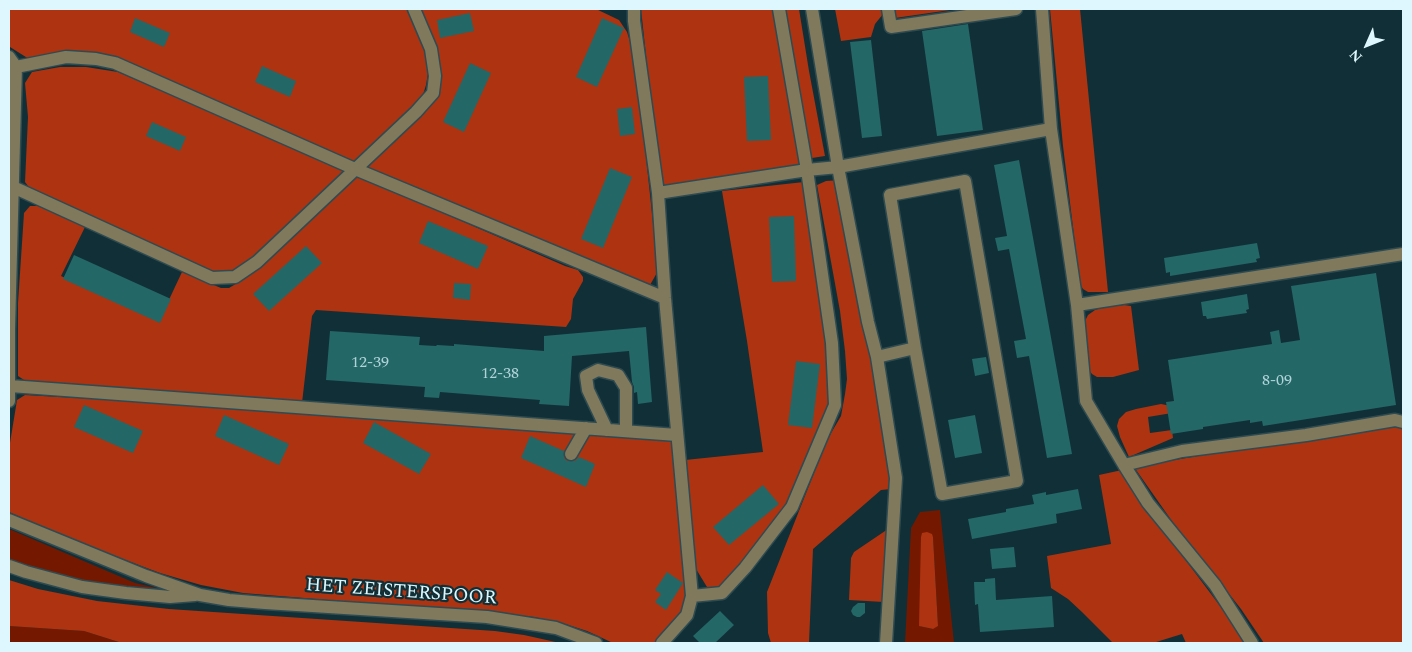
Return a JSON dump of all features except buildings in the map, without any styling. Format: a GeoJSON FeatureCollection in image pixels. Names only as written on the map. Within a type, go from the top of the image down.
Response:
{"type":"FeatureCollection","features":[{"type":"Feature","properties":{"kind":"street"},"geometry":{"type":"LineString","coordinates":[[13,187],[212,278],[235,277],[257,262],[434,93],[435,76],[431,49],[414,9]]}},
{"type":"Feature","properties":{"kind":"street"},"geometry":{"type":"LineString","coordinates":[[634,9],[634,21],[658,194],[665,298],[692,596],[687,615],[662,643]]}},
{"type":"Feature","properties":{"kind":"street"},"geometry":{"type":"LineString","coordinates":[[692,596],[722,593],[745,568],[792,508],[835,405],[832,343],[807,170],[779,9]]}},
{"type":"Feature","properties":{"kind":"street"},"geometry":{"type":"LineString","coordinates":[[812,9],[838,167],[868,322],[877,357],[896,478],[886,643]]}},
{"type":"Feature","properties":{"kind":"street"},"geometry":{"type":"LineString","coordinates":[[888,9],[891,27],[1016,9]]}},
{"type":"Feature","properties":{"kind":"street"},"geometry":{"type":"LineString","coordinates":[[1042,9],[1051,129],[1078,305],[1086,401],[1148,503],[1215,585],[1252,643]]}},
{"type":"Feature","properties":{"kind":"street"},"geometry":{"type":"LineString","coordinates":[[9,400],[13,187],[12,62],[66,57],[96,59],[114,63],[356,169],[665,298]]}},
{"type":"Feature","properties":{"kind":"street"},"geometry":{"type":"LineString","coordinates":[[658,194],[807,170],[838,167],[1051,129]]}},
{"type":"Feature","properties":{"kind":"street"},"geometry":{"type":"LineString","coordinates":[[965,181],[1017,481],[942,494],[915,348],[890,195],[965,181]]}},
{"type":"Feature","properties":{"kind":"street"},"geometry":{"type":"LineString","coordinates":[[1078,305],[1403,254]]}},
{"type":"Feature","properties":{"kind":"street"},"geometry":{"type":"LineString","coordinates":[[877,357],[915,348]]}},
{"type":"Feature","properties":{"kind":"street"},"geometry":{"type":"LineString","coordinates":[[607,430],[588,390],[586,376],[598,370],[618,375],[626,388],[626,431]]}},
{"type":"Feature","properties":{"kind":"street"},"geometry":{"type":"LineString","coordinates":[[10,386],[677,435]]}},
{"type":"Feature","properties":{"kind":"street"},"geometry":{"type":"LineString","coordinates":[[1124,465],[1182,451],[1306,435],[1395,420],[1403,422]]}},
{"type":"Feature","properties":{"kind":"street"},"geometry":{"type":"LineString","coordinates":[[571,454],[586,428]]}},
{"type":"Feature","properties":{"kind":"street","name":"HET ZEISTERSPOOR"},"geometry":{"type":"LineString","coordinates":[[9,520],[146,576],[200,595],[265,603],[487,617],[556,628],[596,643]]}},
{"type":"Feature","properties":{"kind":"street","name":"HET ZEISTERSPOOR"},"geometry":{"type":"LineString","coordinates":[[9,566],[82,587],[170,597],[200,595]]}},
{"type":"Feature","properties":{"kind":"shaded area"},"geometry":{"type":"Polygon","coordinates":[[[9,9],[409,9],[424,43],[428,62],[428,74],[423,95],[416,104],[354,164],[121,63],[29,59],[10,47],[9,9]]]}},
{"type":"Feature","properties":{"kind":"shaded area"},"geometry":{"type":"Polygon","coordinates":[[[419,9],[596,9],[619,20],[627,32],[636,61],[658,271],[650,285],[639,286],[364,168],[436,87],[419,9]]]}},
{"type":"Feature","properties":{"kind":"shaded area"},"geometry":{"type":"Polygon","coordinates":[[[641,9],[772,9],[801,166],[660,187],[641,9]]]}},
{"type":"Feature","properties":{"kind":"shaded area"},"geometry":{"type":"Polygon","coordinates":[[[784,9],[799,9],[825,156],[812,158],[784,9]]]}},
{"type":"Feature","properties":{"kind":"shaded area"},"geometry":{"type":"Polygon","coordinates":[[[835,9],[882,9],[883,14],[875,24],[871,37],[841,41],[835,9]]]}},
{"type":"Feature","properties":{"kind":"shaded area"},"geometry":{"type":"Polygon","coordinates":[[[893,9],[957,9],[895,18],[893,9]]]}},
{"type":"Feature","properties":{"kind":"shaded area"},"geometry":{"type":"Polygon","coordinates":[[[1050,9],[1080,9],[1108,292],[1088,292],[1080,284],[1063,146],[1050,9]]]}},
{"type":"Feature","properties":{"kind":"shaded area"},"geometry":{"type":"Polygon","coordinates":[[[60,67],[86,67],[118,72],[347,171],[258,254],[226,279],[31,190],[25,182],[28,117],[25,83],[32,72],[60,67]]]}},
{"type":"Feature","properties":{"kind":"shaded area"},"geometry":{"type":"Polygon","coordinates":[[[356,175],[578,270],[583,277],[583,281],[573,299],[571,319],[566,327],[316,310],[312,316],[302,403],[184,395],[24,380],[18,376],[18,303],[24,213],[30,206],[38,206],[85,227],[61,276],[159,321],[182,272],[221,288],[229,288],[239,282],[356,175]]]}},
{"type":"Feature","properties":{"kind":"shaded area"},"geometry":{"type":"Polygon","coordinates":[[[841,180],[893,458],[891,489],[881,490],[813,549],[809,643],[771,643],[768,633],[767,592],[827,440],[841,416],[845,394],[847,379],[840,311],[817,185],[826,181],[841,180]]]}},
{"type":"Feature","properties":{"kind":"shaded area"},"geometry":{"type":"Polygon","coordinates":[[[804,182],[831,351],[828,413],[788,502],[771,530],[718,589],[707,587],[696,569],[685,460],[763,452],[722,191],[804,182]]]}},
{"type":"Feature","properties":{"kind":"shaded area"},"geometry":{"type":"Polygon","coordinates":[[[1124,305],[1131,306],[1139,370],[1113,377],[1097,377],[1089,370],[1084,329],[1085,321],[1088,315],[1095,310],[1124,305]]]}},
{"type":"Feature","properties":{"kind":"shaded area"},"geometry":{"type":"Polygon","coordinates":[[[25,395],[184,404],[673,440],[686,571],[686,606],[661,640],[654,643],[613,643],[587,631],[534,617],[243,593],[201,585],[160,573],[72,540],[9,512],[9,449],[17,400],[25,395]]]}},
{"type":"Feature","properties":{"kind":"shaded area"},"geometry":{"type":"Polygon","coordinates":[[[1161,404],[1171,406],[1172,413],[1148,417],[1150,433],[1172,430],[1173,438],[1129,457],[1117,426],[1119,419],[1126,412],[1161,404]]]}},
{"type":"Feature","properties":{"kind":"shaded area"},"geometry":{"type":"Polygon","coordinates":[[[1403,426],[1403,643],[1264,643],[1241,609],[1174,524],[1134,467],[1244,448],[1403,426]]]}},
{"type":"Feature","properties":{"kind":"shaded area"},"geometry":{"type":"Polygon","coordinates":[[[1122,470],[1245,643],[1186,643],[1182,634],[1153,643],[1113,643],[1068,599],[1051,588],[1047,556],[1111,544],[1099,475],[1122,470]]]}},
{"type":"Feature","properties":{"kind":"shaded area"},"geometry":{"type":"Polygon","coordinates":[[[940,510],[954,643],[905,643],[911,528],[920,512],[940,510]],[[922,533],[920,626],[932,629],[938,626],[933,537],[922,533]]]}},
{"type":"Feature","properties":{"kind":"shaded area"},"geometry":{"type":"Polygon","coordinates":[[[9,529],[135,583],[169,591],[116,586],[64,577],[9,560],[9,529]]]}},
{"type":"Feature","properties":{"kind":"shaded area"},"geometry":{"type":"Polygon","coordinates":[[[888,529],[884,602],[849,600],[851,558],[854,552],[888,529]]]}},
{"type":"Feature","properties":{"kind":"shaded area"},"geometry":{"type":"Polygon","coordinates":[[[922,533],[932,534],[933,537],[938,626],[933,629],[919,626],[921,537],[922,533]]]}},
{"type":"Feature","properties":{"kind":"shaded area"},"geometry":{"type":"Polygon","coordinates":[[[9,580],[38,589],[97,601],[169,609],[495,631],[560,643],[122,643],[84,631],[9,626],[9,580]]]}},
{"type":"Feature","properties":{"kind":"shaded area"},"geometry":{"type":"Polygon","coordinates":[[[9,626],[84,631],[122,643],[14,643],[9,641],[9,626]]]}}]}
